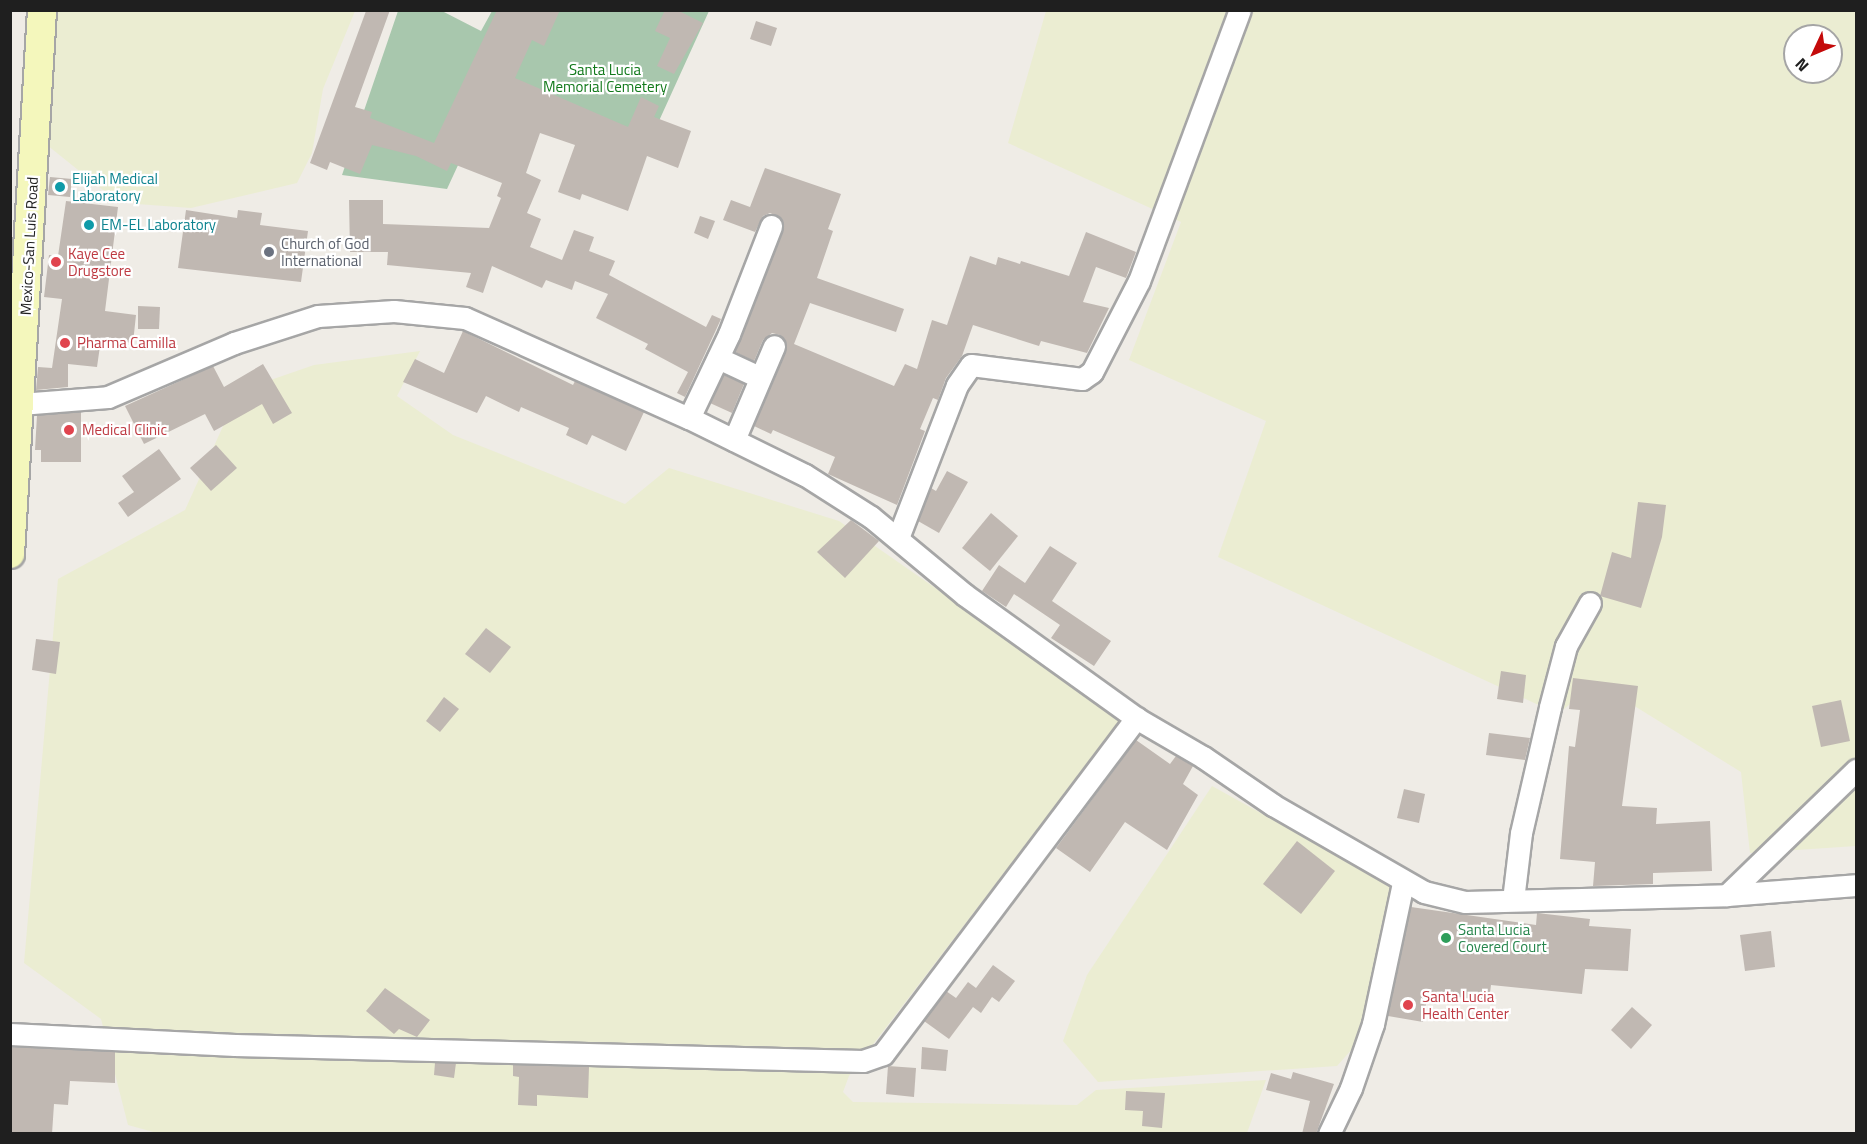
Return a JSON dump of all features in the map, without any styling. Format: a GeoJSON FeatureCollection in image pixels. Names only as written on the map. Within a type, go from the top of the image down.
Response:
{"type":"FeatureCollection","features":[{"type":"Feature","properties":{"kind":"main road","name":"Mexico-San Luis Road"},"geometry":{"type":"LineString","coordinates":[[10,554],[42,10]]}},
{"type":"Feature","properties":{"kind":"street"},"geometry":{"type":"LineString","coordinates":[[898,538],[957,385],[971,365],[1082,379],[1092,372],[1139,280],[1240,10]]}},
{"type":"Feature","properties":{"kind":"street"},"geometry":{"type":"LineString","coordinates":[[689,418],[717,358],[771,226]]}},
{"type":"Feature","properties":{"kind":"street"},"geometry":{"type":"LineString","coordinates":[[20,404],[108,397],[234,343],[318,316],[394,311],[465,318],[689,418],[805,475],[898,538],[965,595],[1136,718],[1403,883],[1465,902],[1727,895],[1857,885]]}},
{"type":"Feature","properties":{"kind":"street"},"geometry":{"type":"LineString","coordinates":[[734,441],[774,346]]}},
{"type":"Feature","properties":{"kind":"street"},"geometry":{"type":"LineString","coordinates":[[717,358],[759,377]]}},
{"type":"Feature","properties":{"kind":"street"},"geometry":{"type":"LineString","coordinates":[[1513,900],[1521,833],[1550,707],[1566,646],[1590,603]]}},
{"type":"Feature","properties":{"kind":"street"},"geometry":{"type":"LineString","coordinates":[[10,1034],[235,1045],[863,1061],[883,1054],[1136,718]]}},
{"type":"Feature","properties":{"kind":"street"},"geometry":{"type":"LineString","coordinates":[[1727,895],[1857,770]]}},
{"type":"Feature","properties":{"kind":"street"},"geometry":{"type":"LineString","coordinates":[[1329,1134],[1351,1088],[1373,1024],[1403,883]]}},
{"type":"Feature","properties":{"kind":"green space"},"geometry":{"type":"Polygon","coordinates":[[[54,11],[355,11],[323,89],[312,153],[297,183],[191,208],[137,204],[108,194],[47,145],[54,11]]]}},
{"type":"Feature","properties":{"kind":"green space","name":"Santa Lucia Memorial Cemetery"},"geometry":{"type":"Polygon","coordinates":[[[398,11],[442,11],[481,31],[492,11],[709,11],[638,167],[490,96],[447,189],[342,175],[398,11]]]}},
{"type":"Feature","properties":{"kind":"green space"},"geometry":{"type":"Polygon","coordinates":[[[1046,11],[1856,11],[1856,846],[1750,853],[1741,772],[1628,702],[1582,694],[1558,714],[1218,557],[1266,421],[1129,360],[1181,222],[1008,143],[1046,11]]]}},
{"type":"Feature","properties":{"kind":"green space"},"geometry":{"type":"Polygon","coordinates":[[[420,351],[397,396],[453,435],[625,504],[669,468],[839,521],[1122,718],[849,1076],[843,1092],[853,1102],[1077,1105],[1096,1090],[1266,1080],[1247,1133],[157,1133],[128,1125],[101,1019],[24,963],[58,579],[185,510],[239,391],[314,365],[420,351]]]}},
{"type":"Feature","properties":{"kind":"green space"},"geometry":{"type":"Polygon","coordinates":[[[1212,786],[1400,890],[1362,1038],[1337,1066],[1098,1082],[1063,1041],[1087,975],[1212,786]]]}},
{"type":"Feature","properties":{"kind":"building"},"geometry":{"type":"Polygon","coordinates":[[[390,10],[355,107],[372,112],[370,118],[434,143],[497,10],[560,10],[544,46],[532,40],[515,78],[628,127],[641,97],[659,106],[654,117],[691,131],[678,168],[647,156],[628,211],[582,194],[580,200],[558,192],[575,145],[540,133],[526,173],[541,180],[527,213],[541,219],[530,247],[562,260],[574,230],[594,237],[589,251],[615,261],[609,275],[706,327],[712,315],[721,319],[685,397],[677,393],[688,372],[645,349],[648,344],[596,318],[608,294],[575,281],[572,290],[546,280],[542,288],[492,266],[483,293],[466,287],[471,273],[387,265],[388,252],[350,252],[349,200],[383,200],[383,224],[489,228],[501,198],[497,196],[502,183],[451,163],[447,171],[416,156],[372,145],[360,174],[330,162],[327,170],[310,163],[366,11],[390,10]]]}},
{"type":"Feature","properties":{"kind":"building"},"geometry":{"type":"Polygon","coordinates":[[[665,10],[677,10],[703,23],[674,74],[657,66],[670,38],[655,31],[665,10]]]}},
{"type":"Feature","properties":{"kind":"building"},"geometry":{"type":"Polygon","coordinates":[[[756,21],[777,28],[771,46],[750,39],[756,21]]]}},
{"type":"Feature","properties":{"kind":"building"},"geometry":{"type":"Polygon","coordinates":[[[765,168],[841,194],[828,229],[833,231],[817,278],[904,309],[896,332],[810,303],[794,344],[894,386],[905,364],[917,369],[932,320],[947,325],[970,256],[996,265],[998,257],[1020,264],[1021,261],[1069,276],[1086,232],[1136,252],[1126,278],[1096,267],[1083,302],[1109,308],[1087,353],[1041,341],[1039,346],[973,325],[962,356],[946,378],[938,400],[933,398],[920,429],[925,431],[897,505],[828,474],[835,457],[773,430],[771,434],[754,426],[787,344],[780,335],[772,333],[763,340],[754,361],[735,352],[784,225],[781,218],[770,213],[763,216],[755,232],[723,220],[731,200],[750,207],[765,168]]]}},
{"type":"Feature","properties":{"kind":"building","name":"Elijah Medical Laboratory"},"geometry":{"type":"Polygon","coordinates":[[[50,177],[72,179],[70,197],[48,195],[50,177]]]}},
{"type":"Feature","properties":{"kind":"building"},"geometry":{"type":"Polygon","coordinates":[[[66,201],[118,207],[105,311],[136,315],[133,343],[101,339],[97,367],[68,364],[68,387],[36,390],[38,367],[52,368],[62,299],[44,297],[49,255],[58,256],[66,201]]]}},
{"type":"Feature","properties":{"kind":"building"},"geometry":{"type":"Polygon","coordinates":[[[186,210],[237,218],[238,210],[262,213],[260,225],[308,231],[301,282],[178,268],[186,210]]]}},
{"type":"Feature","properties":{"kind":"building"},"geometry":{"type":"Polygon","coordinates":[[[700,216],[715,221],[708,239],[694,233],[700,216]]]}},
{"type":"Feature","properties":{"kind":"building"},"geometry":{"type":"Polygon","coordinates":[[[138,306],[160,307],[159,329],[138,329],[138,306]]]}},
{"type":"Feature","properties":{"kind":"building"},"geometry":{"type":"Polygon","coordinates":[[[463,331],[573,385],[575,381],[644,412],[626,451],[592,435],[587,445],[566,435],[569,428],[521,407],[519,412],[486,396],[477,413],[403,382],[415,359],[444,373],[463,331]]]}},
{"type":"Feature","properties":{"kind":"building"},"geometry":{"type":"Polygon","coordinates":[[[263,364],[292,413],[273,424],[262,404],[214,431],[205,414],[144,444],[125,406],[213,366],[224,387],[263,364]]]}},
{"type":"Feature","properties":{"kind":"building"},"geometry":{"type":"Polygon","coordinates":[[[724,375],[744,384],[732,413],[710,403],[724,375]]]}},
{"type":"Feature","properties":{"kind":"building"},"geometry":{"type":"Polygon","coordinates":[[[81,412],[81,462],[41,462],[41,450],[35,450],[37,415],[81,412]]]}},
{"type":"Feature","properties":{"kind":"building"},"geometry":{"type":"Polygon","coordinates":[[[216,445],[237,468],[211,491],[190,468],[216,445]]]}},
{"type":"Feature","properties":{"kind":"building"},"geometry":{"type":"Polygon","coordinates":[[[159,449],[181,479],[128,517],[118,503],[134,492],[122,476],[159,449]]]}},
{"type":"Feature","properties":{"kind":"building"},"geometry":{"type":"Polygon","coordinates":[[[947,471],[968,482],[939,533],[918,521],[931,488],[936,491],[947,471]]]}},
{"type":"Feature","properties":{"kind":"building"},"geometry":{"type":"Polygon","coordinates":[[[1638,502],[1666,505],[1662,537],[1641,608],[1600,596],[1612,552],[1631,558],[1638,502]]]}},
{"type":"Feature","properties":{"kind":"building"},"geometry":{"type":"Polygon","coordinates":[[[991,513],[1018,536],[990,571],[962,548],[991,513]]]}},
{"type":"Feature","properties":{"kind":"building"},"geometry":{"type":"Polygon","coordinates":[[[851,520],[879,541],[845,578],[817,552],[851,520]]]}},
{"type":"Feature","properties":{"kind":"building"},"geometry":{"type":"Polygon","coordinates":[[[1050,546],[1077,563],[1052,601],[1111,641],[1094,666],[1051,638],[1060,625],[1014,594],[1006,607],[982,591],[999,565],[1025,583],[1050,546]]]}},
{"type":"Feature","properties":{"kind":"building"},"geometry":{"type":"Polygon","coordinates":[[[486,628],[511,647],[490,673],[465,654],[486,628]]]}},
{"type":"Feature","properties":{"kind":"building"},"geometry":{"type":"Polygon","coordinates":[[[36,639],[60,642],[56,674],[32,670],[36,639]]]}},
{"type":"Feature","properties":{"kind":"building"},"geometry":{"type":"Polygon","coordinates":[[[1501,671],[1526,675],[1523,703],[1497,699],[1501,671]]]}},
{"type":"Feature","properties":{"kind":"building"},"geometry":{"type":"Polygon","coordinates":[[[1573,678],[1638,686],[1622,806],[1657,808],[1656,824],[1710,821],[1712,871],[1653,873],[1653,884],[1593,886],[1595,862],[1560,859],[1569,746],[1575,747],[1580,710],[1569,709],[1573,678]]]}},
{"type":"Feature","properties":{"kind":"building"},"geometry":{"type":"Polygon","coordinates":[[[444,697],[459,709],[440,732],[426,721],[444,697]]]}},
{"type":"Feature","properties":{"kind":"building"},"geometry":{"type":"Polygon","coordinates":[[[1841,700],[1850,741],[1821,747],[1812,706],[1841,700]]]}},
{"type":"Feature","properties":{"kind":"building"},"geometry":{"type":"Polygon","coordinates":[[[1489,733],[1530,738],[1525,760],[1486,755],[1489,733]]]}},
{"type":"Feature","properties":{"kind":"building"},"geometry":{"type":"Polygon","coordinates":[[[1136,740],[1170,764],[1176,756],[1193,766],[1183,784],[1198,795],[1167,850],[1125,822],[1090,872],[1056,848],[1136,740]]]}},
{"type":"Feature","properties":{"kind":"building"},"geometry":{"type":"Polygon","coordinates":[[[1404,789],[1425,794],[1419,823],[1397,818],[1404,789]]]}},
{"type":"Feature","properties":{"kind":"building"},"geometry":{"type":"Polygon","coordinates":[[[1297,841],[1335,871],[1301,914],[1263,884],[1297,841]]]}},
{"type":"Feature","properties":{"kind":"building"},"geometry":{"type":"Polygon","coordinates":[[[1411,907],[1536,925],[1537,913],[1590,919],[1589,926],[1631,929],[1628,971],[1585,969],[1582,994],[1491,985],[1489,1001],[1428,993],[1423,1022],[1388,1016],[1411,907]]]}},
{"type":"Feature","properties":{"kind":"building"},"geometry":{"type":"Polygon","coordinates":[[[1771,931],[1775,967],[1745,971],[1740,935],[1771,931]]]}},
{"type":"Feature","properties":{"kind":"building"},"geometry":{"type":"Polygon","coordinates":[[[993,965],[1015,981],[999,1002],[992,997],[981,1013],[973,1007],[949,1039],[924,1021],[946,991],[956,998],[968,982],[976,988],[993,965]]]}},
{"type":"Feature","properties":{"kind":"building"},"geometry":{"type":"Polygon","coordinates":[[[385,988],[430,1020],[417,1037],[399,1029],[394,1034],[366,1011],[385,988]]]}},
{"type":"Feature","properties":{"kind":"building"},"geometry":{"type":"Polygon","coordinates":[[[1632,1007],[1652,1025],[1631,1049],[1611,1030],[1632,1007]]]}},
{"type":"Feature","properties":{"kind":"building"},"geometry":{"type":"Polygon","coordinates":[[[10,1047],[115,1052],[115,1083],[70,1081],[68,1105],[54,1104],[52,1134],[10,1134],[10,1047]]]}},
{"type":"Feature","properties":{"kind":"building"},"geometry":{"type":"Polygon","coordinates":[[[922,1047],[948,1050],[946,1071],[921,1069],[922,1047]]]}},
{"type":"Feature","properties":{"kind":"building"},"geometry":{"type":"Polygon","coordinates":[[[435,1063],[456,1063],[454,1078],[434,1075],[435,1063]]]}},
{"type":"Feature","properties":{"kind":"building"},"geometry":{"type":"Polygon","coordinates":[[[513,1065],[589,1067],[588,1098],[537,1095],[537,1106],[518,1105],[519,1077],[513,1076],[513,1065]]]}},
{"type":"Feature","properties":{"kind":"building"},"geometry":{"type":"Polygon","coordinates":[[[888,1066],[916,1068],[914,1097],[886,1094],[888,1066]]]}},
{"type":"Feature","properties":{"kind":"building"},"geometry":{"type":"Polygon","coordinates":[[[1293,1072],[1334,1084],[1316,1134],[1302,1134],[1310,1101],[1266,1090],[1271,1073],[1291,1079],[1293,1072]]]}},
{"type":"Feature","properties":{"kind":"building"},"geometry":{"type":"Polygon","coordinates":[[[1126,1091],[1165,1093],[1162,1128],[1142,1126],[1143,1111],[1125,1110],[1126,1091]]]}},
{"type":"Feature","properties":{"kind":"place","name":"Elijah Medical Laboratory"},"geometry":{"type":"Point","coordinates":[60,187]}},
{"type":"Feature","properties":{"kind":"place","name":"EM-EL Laboratory"},"geometry":{"type":"Point","coordinates":[89,225]}},
{"type":"Feature","properties":{"kind":"place","name":"Church of God International"},"geometry":{"type":"Point","coordinates":[269,252]}},
{"type":"Feature","properties":{"kind":"place","name":"Kaye Cee Drugstore"},"geometry":{"type":"Point","coordinates":[56,262]}},
{"type":"Feature","properties":{"kind":"place","name":"Pharma Camilla"},"geometry":{"type":"Point","coordinates":[65,343]}},
{"type":"Feature","properties":{"kind":"place","name":"Medical Clinic"},"geometry":{"type":"Point","coordinates":[69,430]}},
{"type":"Feature","properties":{"kind":"place","name":"Santa Lucia Covered Court"},"geometry":{"type":"Point","coordinates":[1446,938]}},
{"type":"Feature","properties":{"kind":"place","name":"Santa Lucia Health Center"},"geometry":{"type":"Point","coordinates":[1408,1005]}}]}
